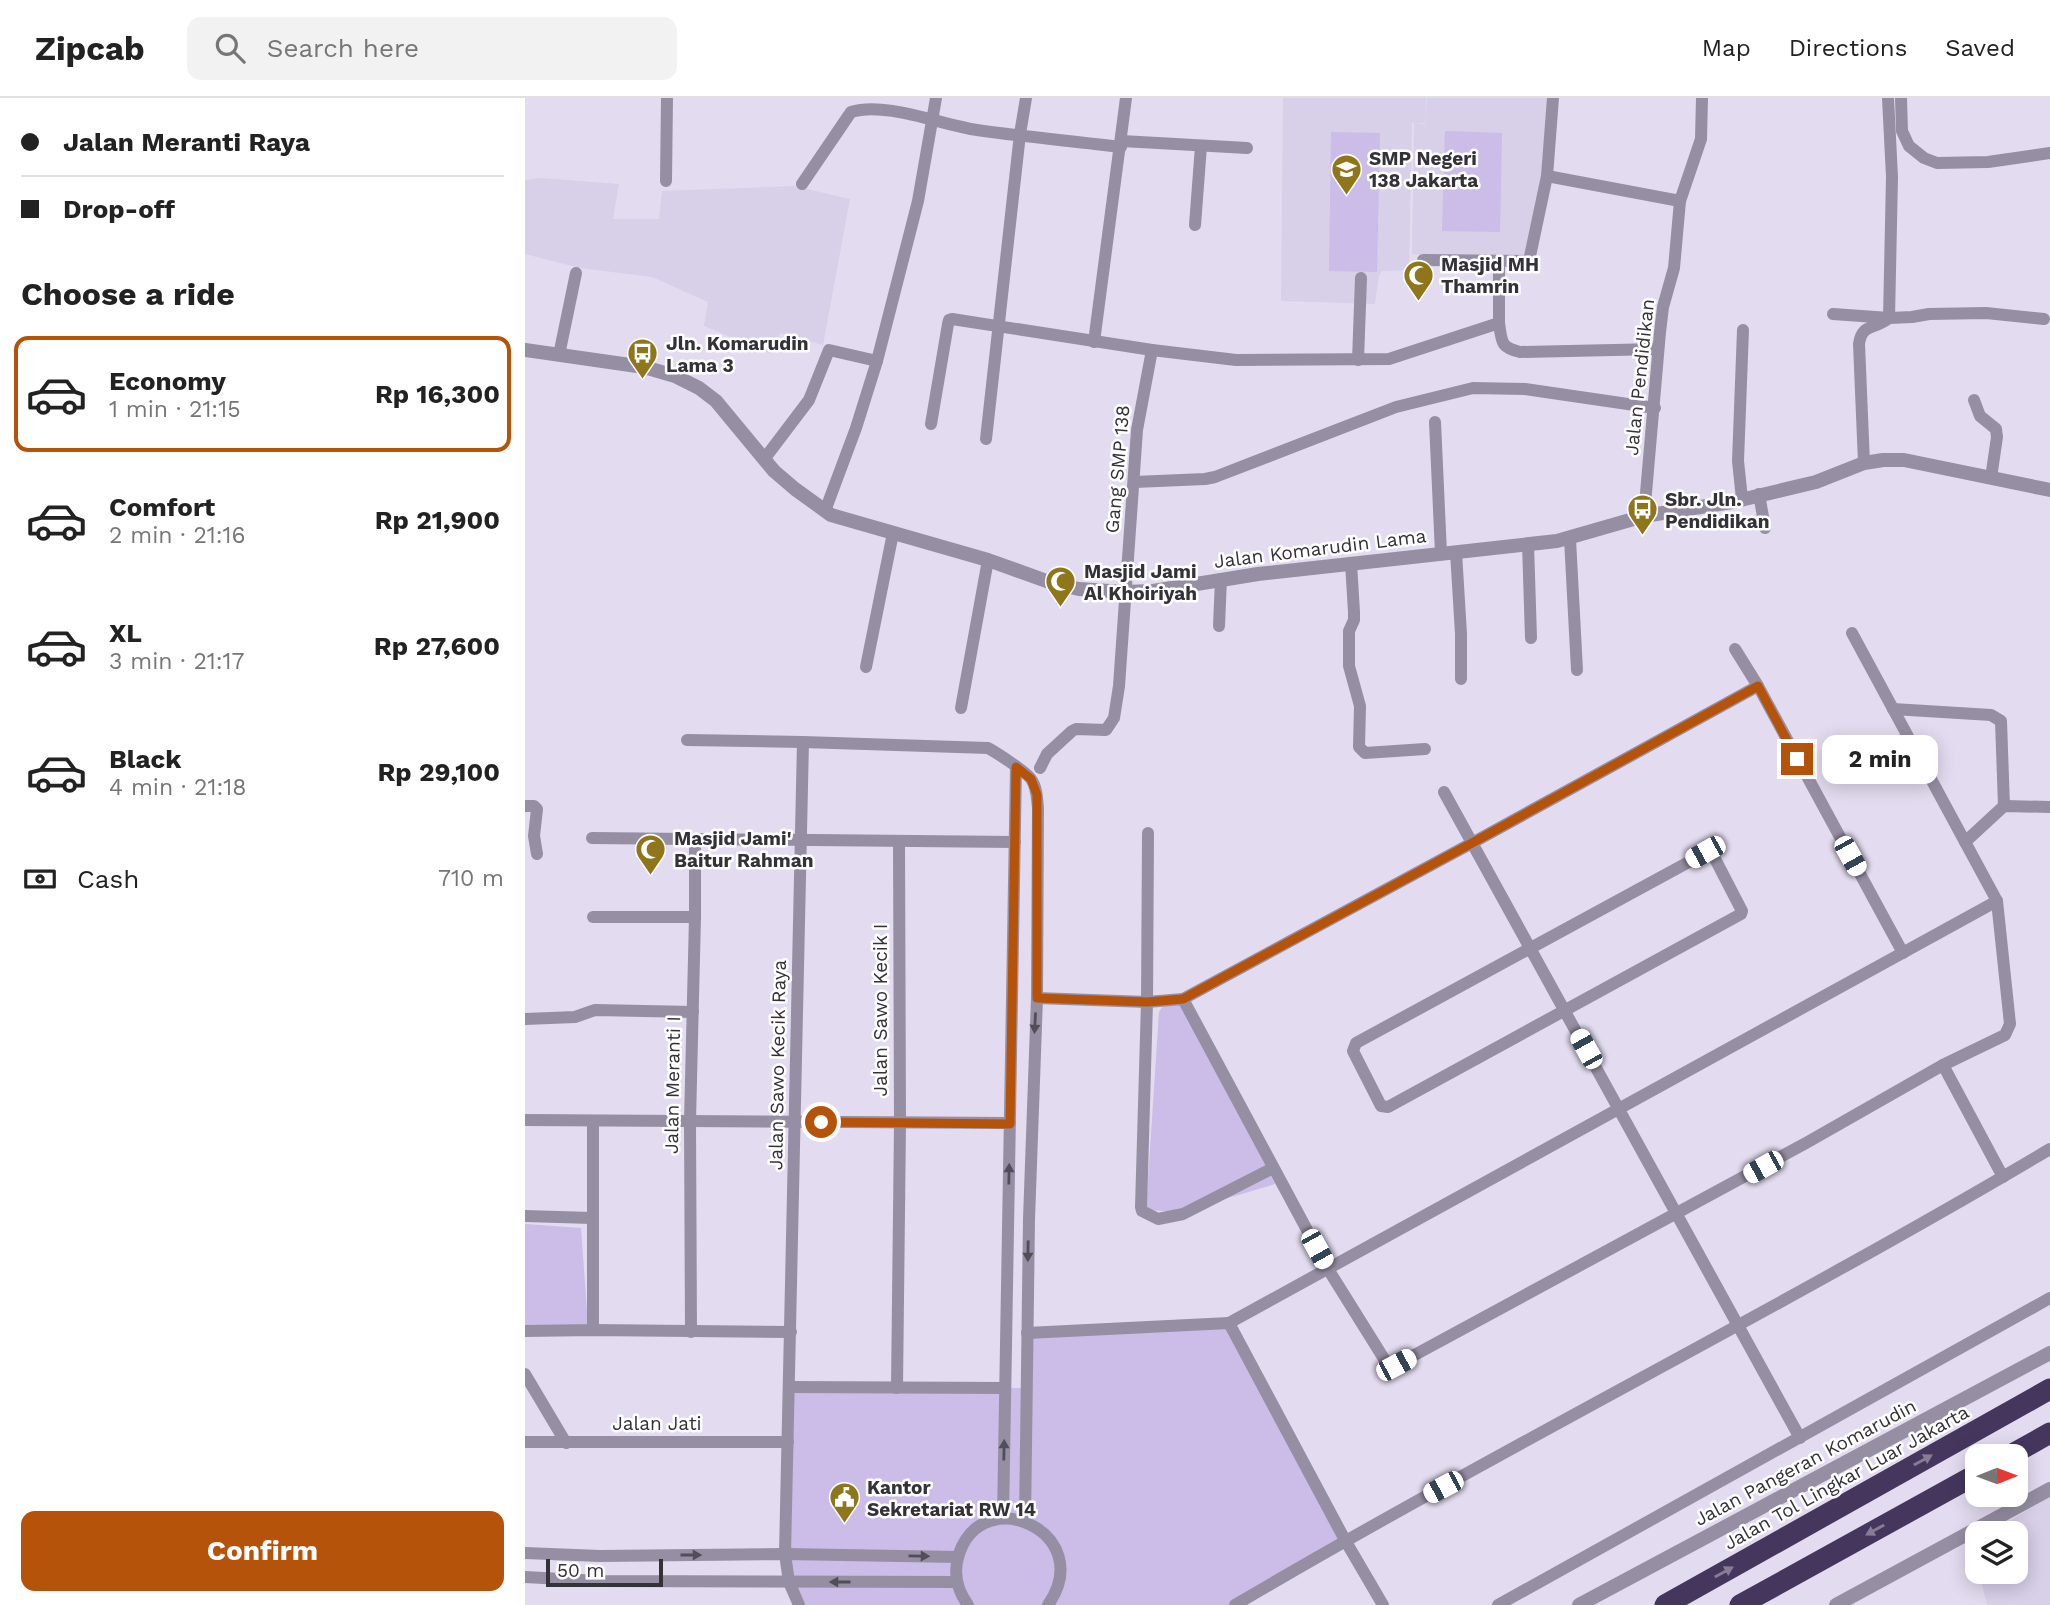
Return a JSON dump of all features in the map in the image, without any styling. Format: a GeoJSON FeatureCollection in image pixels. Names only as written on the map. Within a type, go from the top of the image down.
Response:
{"type":"FeatureCollection","features":[{"type":"Feature","properties":{"kind":"highway","name":"Jalan Tol Lingkar Luar Jakarta"},"geometry":{"type":"LineString","coordinates":[[1665,1605],[2050,1389]]}},
{"type":"Feature","properties":{"kind":"highway"},"geometry":{"type":"LineString","coordinates":[[2028,1445],[2050,1433]]}},
{"type":"Feature","properties":{"kind":"highway"},"geometry":{"type":"LineString","coordinates":[[1740,1605],[1965,1481]]}},
{"type":"Feature","properties":{"kind":"street"},"geometry":{"type":"LineString","coordinates":[[666,181],[667,98]]}},
{"type":"Feature","properties":{"kind":"street"},"geometry":{"type":"LineString","coordinates":[[825,511],[877,361],[918,201],[936,98]]}},
{"type":"Feature","properties":{"kind":"street"},"geometry":{"type":"LineString","coordinates":[[986,439],[1026,98]]}},
{"type":"Feature","properties":{"kind":"street"},"geometry":{"type":"LineString","coordinates":[[1094,342],[1126,98]]}},
{"type":"Feature","properties":{"kind":"street"},"geometry":{"type":"LineString","coordinates":[[1423,260],[1527,262],[1531,259],[1547,176],[1553,98]]}},
{"type":"Feature","properties":{"kind":"street","name":"Jalan Pendidikan"},"geometry":{"type":"LineString","coordinates":[[1644,516],[1663,307],[1674,268],[1680,201],[1701,139],[1702,98]]}},
{"type":"Feature","properties":{"kind":"street"},"geometry":{"type":"LineString","coordinates":[[1888,98],[1892,177],[1889,318]]}},
{"type":"Feature","properties":{"kind":"street"},"geometry":{"type":"LineString","coordinates":[[1901,98],[1902,131],[1909,146],[1924,158],[1937,163],[1988,162],[2050,153]]}},
{"type":"Feature","properties":{"kind":"street"},"geometry":{"type":"LineString","coordinates":[[802,184],[851,112],[856,110],[883,110],[975,130],[1121,144],[1247,148]]}},
{"type":"Feature","properties":{"kind":"street"},"geometry":{"type":"LineString","coordinates":[[1195,225],[1201,146]]}},
{"type":"Feature","properties":{"kind":"street"},"geometry":{"type":"LineString","coordinates":[[1547,176],[1680,201]]}},
{"type":"Feature","properties":{"kind":"street"},"geometry":{"type":"LineString","coordinates":[[1499,262],[1499,323],[1503,344],[1507,348],[1520,352],[1658,349]]}},
{"type":"Feature","properties":{"kind":"street"},"geometry":{"type":"LineString","coordinates":[[559,355],[576,272]]}},
{"type":"Feature","properties":{"kind":"street"},"geometry":{"type":"LineString","coordinates":[[1358,360],[1361,278]]}},
{"type":"Feature","properties":{"kind":"street"},"geometry":{"type":"LineString","coordinates":[[1833,314],[1889,318],[1986,313],[2044,319]]}},
{"type":"Feature","properties":{"kind":"street"},"geometry":{"type":"LineString","coordinates":[[1864,463],[1860,335],[1889,318]]}},
{"type":"Feature","properties":{"kind":"street"},"geometry":{"type":"LineString","coordinates":[[931,424],[949,320],[952,319],[1094,342],[1236,360],[1389,359],[1499,323]]}},
{"type":"Feature","properties":{"kind":"street"},"geometry":{"type":"LineString","coordinates":[[1742,499],[1738,447],[1743,330]]}},
{"type":"Feature","properties":{"kind":"street","name":"Jalan Komarudin Lama"},"geometry":{"type":"LineString","coordinates":[[525,350],[644,368],[687,381],[716,401],[774,471],[825,511],[988,560],[1066,587],[1125,592],[1153,591],[1221,579],[1570,539],[1644,516],[1742,499],[1816,482],[1864,463],[1884,460],[1904,460],[2050,490]]}},
{"type":"Feature","properties":{"kind":"street"},"geometry":{"type":"LineString","coordinates":[[765,458],[809,400],[829,350],[877,361]]}},
{"type":"Feature","properties":{"kind":"street","name":"Gang SMP 138"},"geometry":{"type":"LineString","coordinates":[[1040,768],[1047,754],[1072,730],[1103,731],[1114,718],[1119,686],[1137,430],[1151,350]]}},
{"type":"Feature","properties":{"kind":"street"},"geometry":{"type":"LineString","coordinates":[[1134,482],[1216,477],[1396,407],[1473,388],[1525,388],[1655,408]]}},
{"type":"Feature","properties":{"kind":"street"},"geometry":{"type":"LineString","coordinates":[[1974,400],[1980,416],[1996,429],[1991,478]]}},
{"type":"Feature","properties":{"kind":"street"},"geometry":{"type":"LineString","coordinates":[[1435,422],[1448,552],[1461,634],[1461,679]]}},
{"type":"Feature","properties":{"kind":"street"},"geometry":{"type":"LineString","coordinates":[[1759,494],[1765,528]]}},
{"type":"Feature","properties":{"kind":"street"},"geometry":{"type":"LineString","coordinates":[[866,667],[893,533]]}},
{"type":"Feature","properties":{"kind":"street"},"geometry":{"type":"LineString","coordinates":[[1570,539],[1577,670]]}},
{"type":"Feature","properties":{"kind":"street"},"geometry":{"type":"LineString","coordinates":[[1528,544],[1531,638]]}},
{"type":"Feature","properties":{"kind":"street"},"geometry":{"type":"LineString","coordinates":[[961,708],[988,560]]}},
{"type":"Feature","properties":{"kind":"street"},"geometry":{"type":"LineString","coordinates":[[1351,563],[1354,620],[1349,631],[1349,666],[1360,706],[1359,747],[1365,753],[1425,749]]}},
{"type":"Feature","properties":{"kind":"street"},"geometry":{"type":"LineString","coordinates":[[1219,626],[1221,579]]}},
{"type":"Feature","properties":{"kind":"street"},"geometry":{"type":"LineString","coordinates":[[1183,999],[1328,1269],[1386,1362],[1396,1365],[1677,1214],[1943,1065],[2005,1035],[2010,1024],[1997,901],[1852,633]]}},
{"type":"Feature","properties":{"kind":"street"},"geometry":{"type":"LineString","coordinates":[[1735,649],[1758,686],[1903,953]]}},
{"type":"Feature","properties":{"kind":"street"},"geometry":{"type":"LineString","coordinates":[[1037,998],[1147,1002],[1183,999],[1758,686]]}},
{"type":"Feature","properties":{"kind":"street"},"geometry":{"type":"LineString","coordinates":[[1893,709],[1990,715],[2001,721],[2004,806]]}},
{"type":"Feature","properties":{"kind":"street"},"geometry":{"type":"LineString","coordinates":[[687,740],[988,748],[1031,779],[1037,795],[1037,998],[1029,1219],[1025,1521]]}},
{"type":"Feature","properties":{"kind":"street","name":"Jalan Sawo Kecik Raya"},"geometry":{"type":"LineString","coordinates":[[799,1605],[789,1582],[785,1554],[803,742]]}},
{"type":"Feature","properties":{"kind":"street"},"geometry":{"type":"LineString","coordinates":[[1003,1518],[1016,767]]}},
{"type":"Feature","properties":{"kind":"street"},"geometry":{"type":"LineString","coordinates":[[1444,792],[1800,1438]]}},
{"type":"Feature","properties":{"kind":"street"},"geometry":{"type":"LineString","coordinates":[[525,806],[534,806],[537,809],[534,836],[537,854]]}},
{"type":"Feature","properties":{"kind":"street"},"geometry":{"type":"LineString","coordinates":[[1965,842],[2004,806],[2050,807]]}},
{"type":"Feature","properties":{"kind":"street"},"geometry":{"type":"LineString","coordinates":[[1148,833],[1142,1211],[1158,1219],[1183,1214],[1273,1168]]}},
{"type":"Feature","properties":{"kind":"street"},"geometry":{"type":"LineString","coordinates":[[591,838],[1015,842]]}},
{"type":"Feature","properties":{"kind":"street","name":"Jalan Meranti I"},"geometry":{"type":"LineString","coordinates":[[691,1332],[690,1121],[695,839]]}},
{"type":"Feature","properties":{"kind":"street","name":"Jalan Sawo Kecik I"},"geometry":{"type":"LineString","coordinates":[[897,1388],[899,842]]}},
{"type":"Feature","properties":{"kind":"street"},"geometry":{"type":"LineString","coordinates":[[1705,852],[1712,853],[1742,911],[1741,915],[1564,1010],[1388,1107],[1381,1106],[1353,1051],[1353,1046],[1530,948],[1705,852]]}},
{"type":"Feature","properties":{"kind":"street"},"geometry":{"type":"LineString","coordinates":[[1027,1333],[1229,1323],[1997,901]]}},
{"type":"Feature","properties":{"kind":"street"},"geometry":{"type":"LineString","coordinates":[[593,917],[695,917]]}},
{"type":"Feature","properties":{"kind":"street"},"geometry":{"type":"LineString","coordinates":[[525,1019],[575,1017],[594,1010],[693,1012]]}},
{"type":"Feature","properties":{"kind":"street"},"geometry":{"type":"LineString","coordinates":[[1011,1051],[1033,1051]]}},
{"type":"Feature","properties":{"kind":"street"},"geometry":{"type":"LineString","coordinates":[[1943,1065],[2003,1177]]}},
{"type":"Feature","properties":{"kind":"street"},"geometry":{"type":"LineString","coordinates":[[525,1120],[1010,1124]]}},
{"type":"Feature","properties":{"kind":"street"},"geometry":{"type":"LineString","coordinates":[[593,1121],[593,1330]]}},
{"type":"Feature","properties":{"kind":"street"},"geometry":{"type":"LineString","coordinates":[[1235,1605],[1345,1540],[1739,1327],[2050,1149]]}},
{"type":"Feature","properties":{"kind":"street"},"geometry":{"type":"LineString","coordinates":[[525,1216],[592,1218]]}},
{"type":"Feature","properties":{"kind":"street"},"geometry":{"type":"LineString","coordinates":[[1008,1218],[1029,1219]]}},
{"type":"Feature","properties":{"kind":"street"},"geometry":{"type":"LineString","coordinates":[[1498,1605],[2050,1298]]}},
{"type":"Feature","properties":{"kind":"street"},"geometry":{"type":"LineString","coordinates":[[1229,1323],[1345,1540],[1383,1605]]}},
{"type":"Feature","properties":{"kind":"street"},"geometry":{"type":"LineString","coordinates":[[525,1331],[791,1332]]}},
{"type":"Feature","properties":{"kind":"street","name":"Jalan Pangeran Komarudin"},"geometry":{"type":"LineString","coordinates":[[1579,1605],[2050,1353]]}},
{"type":"Feature","properties":{"kind":"street"},"geometry":{"type":"LineString","coordinates":[[525,1374],[566,1443]]}},
{"type":"Feature","properties":{"kind":"street"},"geometry":{"type":"LineString","coordinates":[[790,1387],[1005,1388]]}},
{"type":"Feature","properties":{"kind":"street","name":"Jalan Jati"},"geometry":{"type":"LineString","coordinates":[[525,1441],[788,1441]]}},
{"type":"Feature","properties":{"kind":"street"},"geometry":{"type":"LineString","coordinates":[[1836,1605],[2050,1489]]}},
{"type":"Feature","properties":{"kind":"street"},"geometry":{"type":"LineString","coordinates":[[968,1605],[957,1582],[958,1557],[965,1541],[974,1531],[1003,1518],[1025,1521],[1043,1532],[1056,1549],[1061,1568],[1058,1588],[1048,1605]]}},
{"type":"Feature","properties":{"kind":"street"},"geometry":{"type":"LineString","coordinates":[[525,1553],[600,1556],[785,1554],[958,1557]]}},
{"type":"Feature","properties":{"kind":"street"},"geometry":{"type":"LineString","coordinates":[[599,1581],[600,1556]]}},
{"type":"Feature","properties":{"kind":"street"},"geometry":{"type":"LineString","coordinates":[[525,1577],[599,1581],[957,1582]]}},
{"type":"Feature","properties":{"kind":"shaded area","name":"SMP Negeri 138 Jakarta"},"geometry":{"type":"Polygon","coordinates":[[[1283,98],[1426,98],[1425,123],[1412,123],[1409,270],[1382,271],[1375,304],[1281,301],[1283,98]]]}},
{"type":"Feature","properties":{"kind":"shaded area"},"geometry":{"type":"Polygon","coordinates":[[[1427,98],[1552,98],[1529,258],[1493,260],[1412,254],[1414,123],[1425,124],[1427,98]]]}},
{"type":"Feature","properties":{"kind":"shaded area"},"geometry":{"type":"Polygon","coordinates":[[[1445,131],[1502,133],[1500,232],[1442,231],[1445,131]]]}},
{"type":"Feature","properties":{"kind":"shaded area"},"geometry":{"type":"Polygon","coordinates":[[[1331,132],[1380,133],[1377,272],[1329,271],[1331,132]]]}},
{"type":"Feature","properties":{"kind":"shaded area"},"geometry":{"type":"Polygon","coordinates":[[[541,178],[619,184],[613,219],[659,219],[662,191],[794,186],[850,199],[823,345],[780,333],[772,354],[704,326],[708,302],[652,277],[580,268],[525,254],[525,180],[541,178]]]}},
{"type":"Feature","properties":{"kind":"shaded area"},"geometry":{"type":"Polygon","coordinates":[[[1170,995],[1185,1007],[1275,1184],[1181,1212],[1146,1210],[1159,1012],[1170,995]]]}},
{"type":"Feature","properties":{"kind":"shaded area"},"geometry":{"type":"Polygon","coordinates":[[[525,1224],[581,1228],[588,1324],[525,1329],[525,1224]]]}},
{"type":"Feature","properties":{"kind":"shaded area"},"geometry":{"type":"Polygon","coordinates":[[[1229,1323],[1345,1540],[1235,1605],[800,1605],[789,1582],[790,1387],[1026,1388],[1027,1333],[1229,1323]]]}},
{"type":"Feature","properties":{"kind":"shaded area"},"geometry":{"type":"Polygon","coordinates":[[[2050,1496],[2050,1605],[1987,1605],[1982,1584],[2028,1584],[2028,1521],[2010,1521],[2050,1496]]]}},
{"type":"Feature","properties":{"kind":"place","name":"SMP Negeri 138 Jakarta"},"geometry":{"type":"Point","coordinates":[1346,196]}},
{"type":"Feature","properties":{"kind":"place","name":"Masjid MH Thamrin"},"geometry":{"type":"Point","coordinates":[1418,302]}},
{"type":"Feature","properties":{"kind":"place","name":"Jln. Komarudin Lama 3"},"geometry":{"type":"Point","coordinates":[643,381]}},
{"type":"Feature","properties":{"kind":"place","name":"Sbr. Jln. Pendidikan"},"geometry":{"type":"Point","coordinates":[1642,537]}},
{"type":"Feature","properties":{"kind":"place","name":"Masjid Jami Al Khoiriyah"},"geometry":{"type":"Point","coordinates":[1061,609]}},
{"type":"Feature","properties":{"kind":"place","name":"Masjid Jami' Baitur Rahman"},"geometry":{"type":"Point","coordinates":[651,876]}},
{"type":"Feature","properties":{"kind":"place","name":"Kantor Sekretariat RW 14"},"geometry":{"type":"Point","coordinates":[844,1525]}},
{"type":"Feature","properties":{"kind":"route"},"geometry":{"type":"LineString","coordinates":[[821,1122],[1010,1124],[1016,767],[1031,779],[1037,795],[1037,998],[1147,1002],[1183,999],[1758,686],[1797,759]]}}]}
